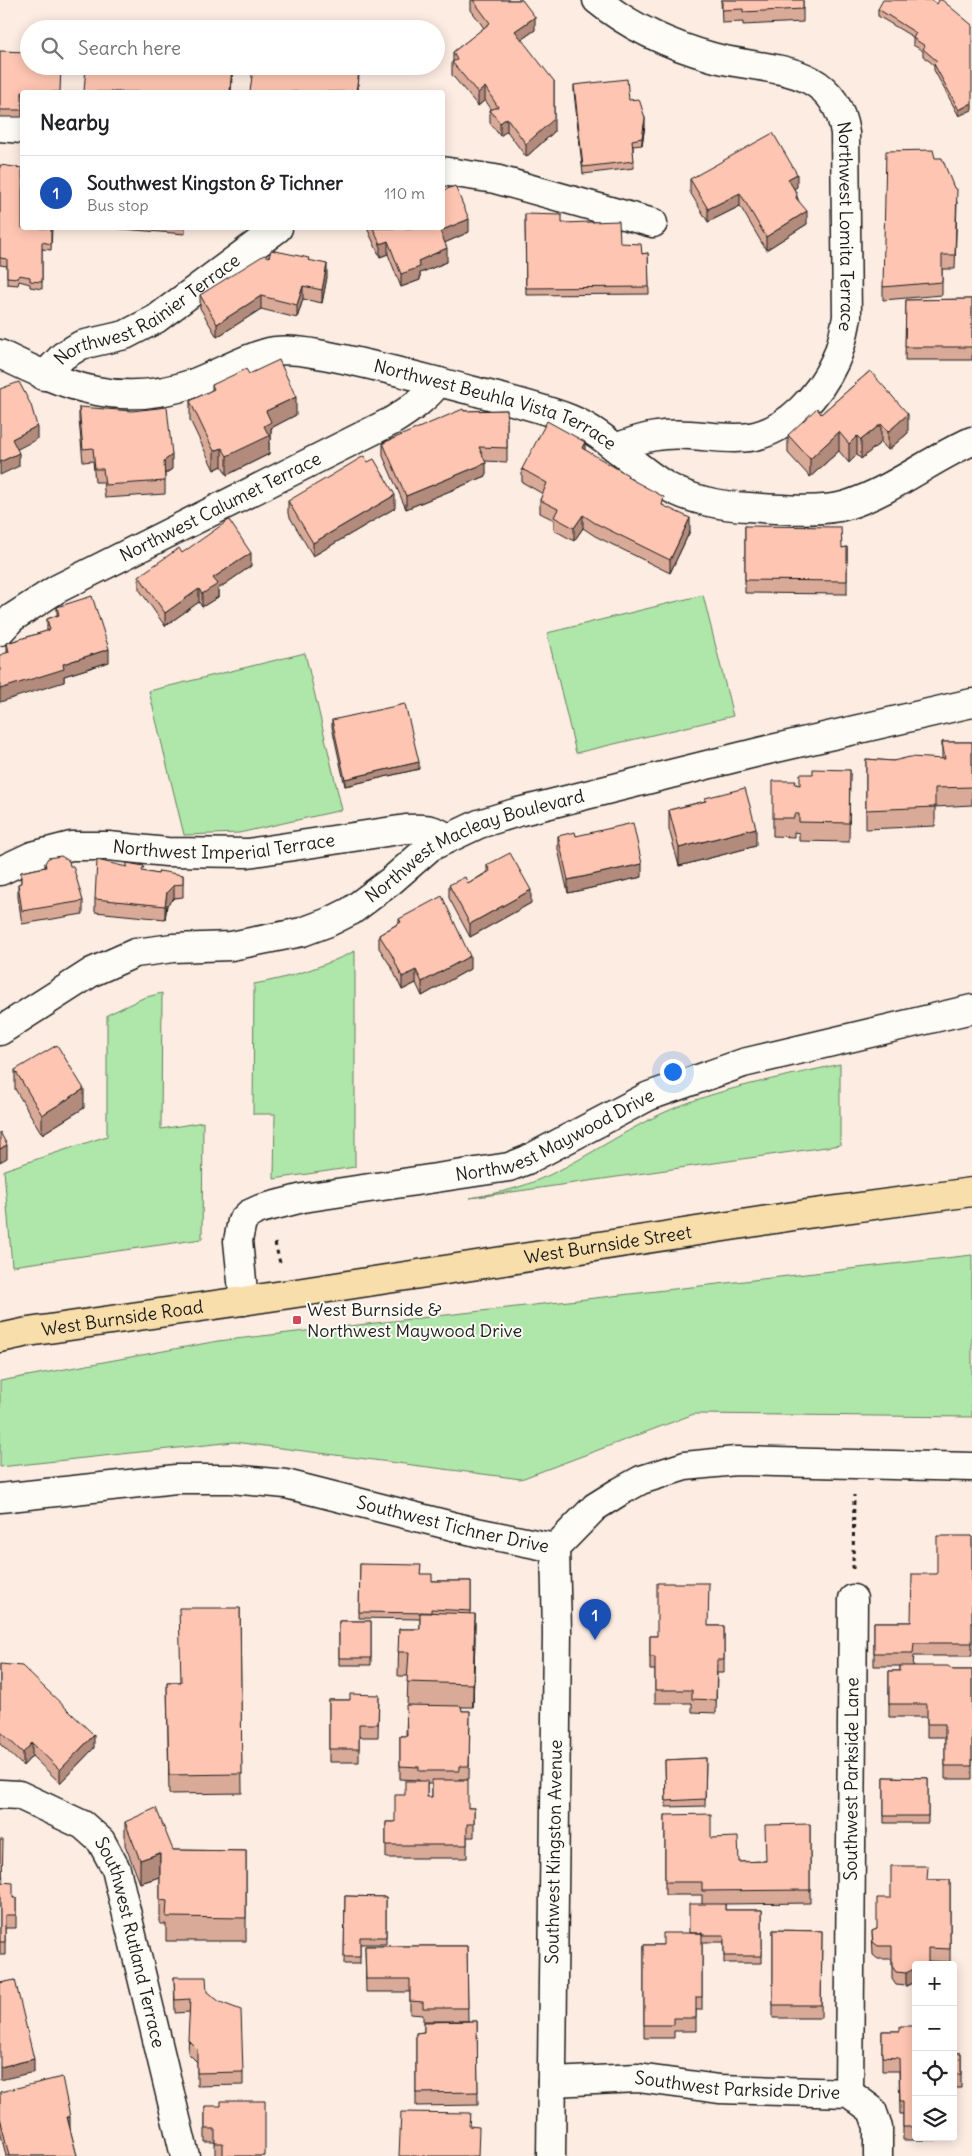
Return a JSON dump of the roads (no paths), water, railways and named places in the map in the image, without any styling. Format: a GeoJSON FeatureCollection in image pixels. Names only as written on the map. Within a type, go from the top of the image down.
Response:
{"type":"FeatureCollection","features":[{"type":"Feature","properties":{"kind":"main road","name":"West Burnside Street"},"geometry":{"type":"LineString","coordinates":[[244,1301],[807,1214],[972,1192]]}},
{"type":"Feature","properties":{"kind":"main road","name":"West Burnside Road"},"geometry":{"type":"LineString","coordinates":[[0,1338],[28,1332],[244,1301]]}},
{"type":"Feature","properties":{"kind":"street","name":"Northwest Lomita Terrace"},"geometry":{"type":"LineString","coordinates":[[597,0],[620,18],[644,32],[678,46],[712,57],[794,72],[815,82],[830,96],[838,109],[842,116],[845,133],[847,317],[843,340],[835,361],[810,401],[772,430],[758,435],[726,438],[664,435],[641,438],[616,448]]}},
{"type":"Feature","properties":{"kind":"street"},"geometry":{"type":"LineString","coordinates":[[0,127],[20,129]]}},
{"type":"Feature","properties":{"kind":"street"},"geometry":{"type":"LineString","coordinates":[[445,171],[495,179],[653,224]]}},
{"type":"Feature","properties":{"kind":"street","name":"Northwest Rainier Terrace"},"geometry":{"type":"LineString","coordinates":[[44,376],[63,356],[81,344],[125,335],[156,319],[275,230]]}},
{"type":"Feature","properties":{"kind":"street","name":"Northwest Beuhla Vista Terrace"},"geometry":{"type":"LineString","coordinates":[[0,354],[44,376],[91,391],[145,395],[195,383],[268,352],[314,353],[361,362],[540,409],[572,420],[594,432],[668,487],[719,504],[745,507],[821,508],[845,506],[881,492],[972,441]]}},
{"type":"Feature","properties":{"kind":"street","name":"Northwest Calumet Terrace"},"geometry":{"type":"LineString","coordinates":[[0,632],[12,618],[57,589],[392,421],[428,396],[439,382]]}},
{"type":"Feature","properties":{"kind":"street","name":"Northwest Macleay Boulevard"},"geometry":{"type":"LineString","coordinates":[[0,1031],[92,972],[135,953],[173,948],[232,946],[302,932],[329,922],[351,911],[391,882],[430,847],[479,824],[759,752],[972,703]]}},
{"type":"Feature","properties":{"kind":"street","name":"Northwest Imperial Terrace"},"geometry":{"type":"LineString","coordinates":[[0,871],[32,856],[71,846],[108,846],[167,852],[248,853],[406,829],[423,828],[438,831],[447,838]]}},
{"type":"Feature","properties":{"kind":"street","name":"Northwest Maywood Drive"},"geometry":{"type":"LineString","coordinates":[[244,1301],[238,1241],[239,1229],[242,1221],[249,1214],[260,1209],[303,1198],[509,1168],[649,1096],[743,1063],[972,1009]]}},
{"type":"Feature","properties":{"kind":"street","name":"Southwest Tichner Drive"},"geometry":{"type":"LineString","coordinates":[[0,1498],[176,1479],[231,1479],[286,1484],[476,1532],[556,1548],[595,1507],[640,1480],[660,1472],[701,1463],[736,1461],[972,1467]]}},
{"type":"Feature","properties":{"kind":"street","name":"Southwest Kingston Avenue"},"geometry":{"type":"LineString","coordinates":[[551,2156],[557,1632],[556,1548]]}},
{"type":"Feature","properties":{"kind":"street","name":"Southwest Parkside Lane"},"geometry":{"type":"LineString","coordinates":[[849,2093],[853,1599]]}},
{"type":"Feature","properties":{"kind":"street","name":"Southwest Rutland Terrace"},"geometry":{"type":"LineString","coordinates":[[0,1794],[18,1795],[83,1825],[101,1841],[116,1869],[184,2156]]}},
{"type":"Feature","properties":{"kind":"street","name":"Southwest Parkside Drive"},"geometry":{"type":"LineString","coordinates":[[552,2082],[638,2078],[720,2089],[849,2093],[872,2110],[878,2127],[878,2156]]}},
{"type":"Feature","properties":{"kind":"place","name":"West Burnside & Northwest Maywood Drive"},"geometry":{"type":"Point","coordinates":[297,1320]}},
{"type":"Feature","properties":{"kind":"place","name":"Southwest Kingston & Tichner"},"geometry":{"type":"Point","coordinates":[595,1640]}}]}
